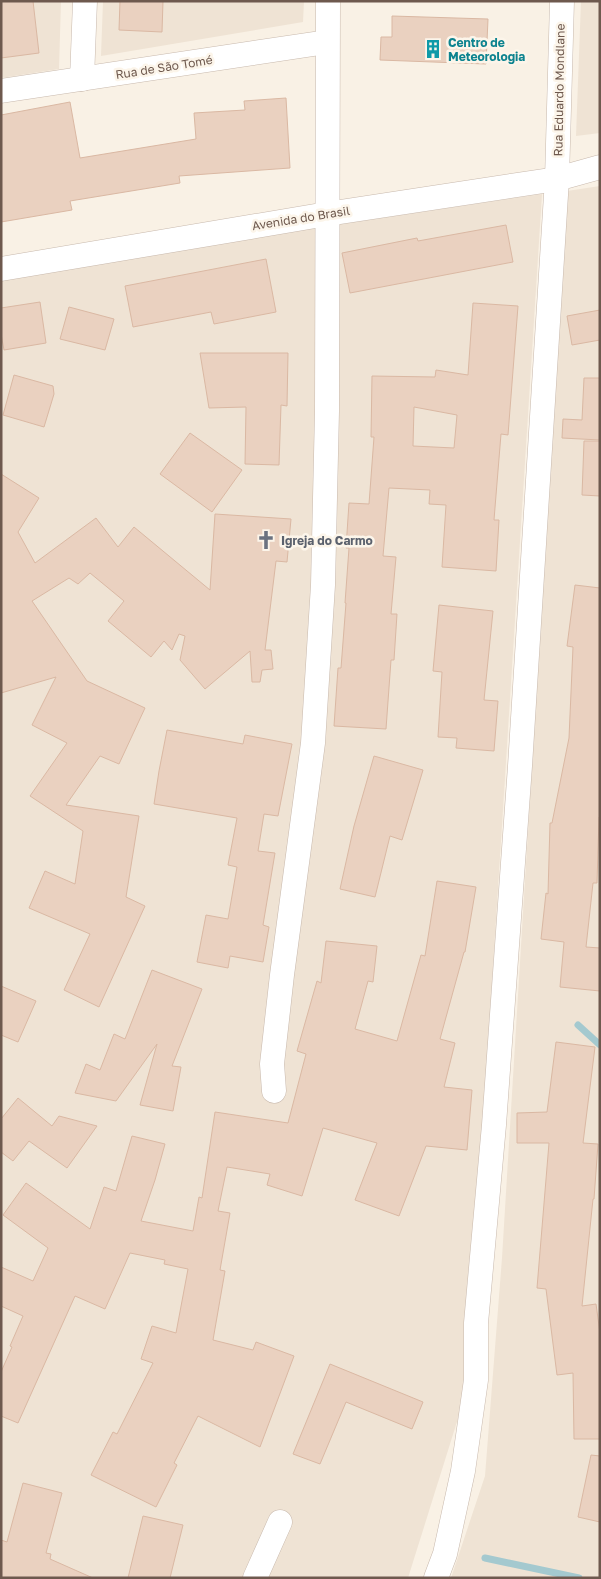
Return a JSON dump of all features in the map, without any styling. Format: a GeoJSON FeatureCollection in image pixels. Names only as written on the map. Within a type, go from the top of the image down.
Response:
{"type":"FeatureCollection","features":[{"type":"Feature","properties":{"kind":"street"},"geometry":{"type":"LineString","coordinates":[[82,79],[85,1]]}},
{"type":"Feature","properties":{"kind":"street"},"geometry":{"type":"LineString","coordinates":[[274,1091],[272,1064],[277,1014],[313,743],[323,585],[327,411],[328,1]]}},
{"type":"Feature","properties":{"kind":"street","name":"Rua Eduardo Mondlane"},"geometry":{"type":"LineString","coordinates":[[436,1578],[445,1554],[463,1471],[476,1380],[476,1323],[494,1125],[520,766],[557,180],[562,1]]}},
{"type":"Feature","properties":{"kind":"street","name":"Rua de São Tomé"},"geometry":{"type":"LineString","coordinates":[[1,91],[328,42]]}},
{"type":"Feature","properties":{"kind":"street","name":"Avenida do Brasil"},"geometry":{"type":"LineString","coordinates":[[1,269],[327,214],[557,180],[600,167]]}},
{"type":"Feature","properties":{"kind":"street"},"geometry":{"type":"LineString","coordinates":[[254,1578],[280,1522]]}},
{"type":"Feature","properties":{"kind":"shaded area"},"geometry":{"type":"Polygon","coordinates":[[[1,1],[61,1],[59,69],[1,78],[1,1]]]}},
{"type":"Feature","properties":{"kind":"shaded area"},"geometry":{"type":"Polygon","coordinates":[[[103,1],[304,1],[303,22],[101,56],[103,1]]]}},
{"type":"Feature","properties":{"kind":"shaded area"},"geometry":{"type":"Polygon","coordinates":[[[581,1],[600,1],[600,133],[576,136],[581,1]]]}},
{"type":"Feature","properties":{"kind":"shaded area"},"geometry":{"type":"Polygon","coordinates":[[[600,186],[600,1578],[451,1578],[485,1476],[502,1258],[567,191],[600,186]]]}},
{"type":"Feature","properties":{"kind":"shaded area"},"geometry":{"type":"Polygon","coordinates":[[[542,194],[466,1393],[408,1578],[1,1578],[1,275],[542,194]]]}},
{"type":"Feature","properties":{"kind":"building"},"geometry":{"type":"Polygon","coordinates":[[[1,1],[33,1],[39,53],[1,58],[1,1]]]}},
{"type":"Feature","properties":{"kind":"building"},"geometry":{"type":"Polygon","coordinates":[[[120,1],[163,1],[162,32],[119,30],[120,1]]]}},
{"type":"Feature","properties":{"kind":"building","name":"Centro de Meteorologia"},"geometry":{"type":"Polygon","coordinates":[[[392,16],[488,19],[486,64],[380,60],[381,37],[392,37],[392,16]]]}},
{"type":"Feature","properties":{"kind":"building"},"geometry":{"type":"Polygon","coordinates":[[[286,98],[290,168],[179,176],[180,183],[70,201],[72,210],[1,222],[1,115],[70,102],[80,158],[196,139],[194,113],[245,110],[244,101],[286,98]]]}},
{"type":"Feature","properties":{"kind":"building"},"geometry":{"type":"Polygon","coordinates":[[[506,225],[513,262],[350,293],[342,253],[417,238],[418,241],[506,225]]]}},
{"type":"Feature","properties":{"kind":"building"},"geometry":{"type":"Polygon","coordinates":[[[266,259],[276,312],[214,324],[211,312],[133,327],[125,286],[266,259]]]}},
{"type":"Feature","properties":{"kind":"building"},"geometry":{"type":"Polygon","coordinates":[[[40,302],[46,343],[4,350],[1,334],[1,308],[40,302]]]}},
{"type":"Feature","properties":{"kind":"building"},"geometry":{"type":"Polygon","coordinates":[[[473,303],[518,306],[508,435],[501,434],[494,520],[499,520],[496,571],[442,567],[446,505],[429,504],[430,490],[389,488],[383,556],[396,557],[391,614],[397,614],[394,660],[391,660],[386,729],[334,726],[338,668],[341,668],[346,603],[349,548],[346,548],[349,503],[369,504],[374,437],[371,437],[372,376],[435,377],[436,370],[468,375],[473,303]],[[414,407],[413,446],[454,448],[457,415],[414,407]]]}},
{"type":"Feature","properties":{"kind":"building"},"geometry":{"type":"Polygon","coordinates":[[[69,307],[114,319],[105,350],[60,339],[69,307]]]}},
{"type":"Feature","properties":{"kind":"building"},"geometry":{"type":"Polygon","coordinates":[[[600,310],[600,340],[572,345],[567,316],[600,310]]]}},
{"type":"Feature","properties":{"kind":"building"},"geometry":{"type":"Polygon","coordinates":[[[200,353],[288,353],[287,406],[281,405],[279,465],[245,464],[246,407],[209,408],[200,353]]]}},
{"type":"Feature","properties":{"kind":"building"},"geometry":{"type":"Polygon","coordinates":[[[14,375],[53,386],[54,394],[44,427],[3,415],[14,375]]]}},
{"type":"Feature","properties":{"kind":"building"},"geometry":{"type":"Polygon","coordinates":[[[584,378],[600,378],[600,440],[562,438],[563,419],[582,420],[584,378]]]}},
{"type":"Feature","properties":{"kind":"building"},"geometry":{"type":"Polygon","coordinates":[[[190,433],[242,470],[212,512],[160,474],[190,433]]]}},
{"type":"Feature","properties":{"kind":"building"},"geometry":{"type":"Polygon","coordinates":[[[584,441],[600,441],[600,496],[582,495],[584,441]]]}},
{"type":"Feature","properties":{"kind":"building"},"geometry":{"type":"Polygon","coordinates":[[[1,474],[39,498],[18,532],[35,563],[96,518],[118,547],[134,527],[210,590],[215,514],[291,519],[287,562],[276,561],[265,650],[271,650],[273,669],[262,670],[260,682],[252,682],[250,651],[205,689],[180,660],[185,636],[179,634],[172,650],[164,641],[151,657],[108,621],[124,601],[90,573],[78,584],[69,578],[32,601],[87,681],[145,708],[119,764],[100,756],[66,805],[139,816],[126,897],[145,906],[99,1007],[64,990],[90,934],[29,908],[45,871],[75,884],[83,831],[30,796],[67,743],[32,725],[56,677],[1,693],[1,474]]]}},
{"type":"Feature","properties":{"kind":"building"},"geometry":{"type":"Polygon","coordinates":[[[575,585],[600,588],[600,817],[597,883],[593,883],[586,947],[600,948],[600,991],[560,987],[564,942],[541,939],[546,893],[548,894],[550,823],[552,823],[569,738],[573,647],[567,646],[575,585]]]}},
{"type":"Feature","properties":{"kind":"building"},"geometry":{"type":"Polygon","coordinates":[[[439,605],[493,611],[484,700],[498,701],[494,751],[456,748],[457,738],[438,737],[442,672],[433,671],[439,605]]]}},
{"type":"Feature","properties":{"kind":"building"},"geometry":{"type":"Polygon","coordinates":[[[167,730],[243,744],[245,735],[292,744],[278,816],[264,814],[258,851],[275,853],[263,925],[269,927],[263,962],[230,956],[228,968],[197,962],[206,915],[228,919],[237,867],[228,865],[237,818],[154,804],[167,730]]]}},
{"type":"Feature","properties":{"kind":"building"},"geometry":{"type":"Polygon","coordinates":[[[374,756],[423,770],[402,840],[390,836],[375,897],[340,889],[354,826],[374,756]]]}},
{"type":"Feature","properties":{"kind":"building"},"geometry":{"type":"Polygon","coordinates":[[[437,881],[476,887],[465,952],[440,1039],[455,1043],[444,1087],[472,1090],[467,1150],[426,1146],[399,1216],[355,1200],[377,1143],[323,1128],[302,1196],[267,1185],[270,1174],[227,1167],[218,1211],[230,1213],[220,1270],[225,1271],[213,1340],[253,1350],[256,1342],[294,1356],[260,1447],[198,1416],[174,1463],[177,1465],[156,1507],[91,1475],[113,1432],[117,1434],[153,1363],[141,1359],[152,1326],[176,1333],[188,1269],[164,1264],[165,1260],[130,1253],[105,1309],[75,1296],[18,1423],[1,1416],[1,1372],[23,1316],[1,1306],[1,1267],[33,1281],[48,1248],[3,1215],[26,1183],[90,1229],[104,1187],[116,1191],[132,1136],[165,1144],[141,1221],[193,1231],[199,1197],[202,1198],[215,1112],[288,1123],[306,1054],[297,1051],[317,981],[321,983],[326,941],[377,946],[373,982],[368,981],[355,1029],[397,1041],[421,955],[425,956],[437,881]]]}},
{"type":"Feature","properties":{"kind":"building"},"geometry":{"type":"Polygon","coordinates":[[[152,970],[202,989],[172,1066],[181,1067],[173,1111],[140,1105],[157,1044],[116,1101],[75,1093],[86,1064],[100,1070],[114,1034],[125,1039],[152,970]]]}},
{"type":"Feature","properties":{"kind":"building"},"geometry":{"type":"Polygon","coordinates":[[[1,986],[36,1001],[18,1042],[1,1035],[1,986]]]}},
{"type":"Feature","properties":{"kind":"building"},"geometry":{"type":"Polygon","coordinates":[[[556,1042],[595,1047],[583,1143],[598,1144],[582,1306],[596,1304],[600,1333],[600,1439],[574,1439],[573,1373],[557,1375],[546,1289],[537,1288],[549,1143],[517,1143],[517,1113],[547,1112],[556,1042]]]}},
{"type":"Feature","properties":{"kind":"building"},"geometry":{"type":"Polygon","coordinates":[[[18,1098],[52,1126],[59,1116],[97,1126],[67,1168],[29,1141],[13,1161],[1,1152],[1,1119],[18,1098]]]}},
{"type":"Feature","properties":{"kind":"building"},"geometry":{"type":"Polygon","coordinates":[[[330,1364],[423,1402],[412,1429],[346,1402],[320,1464],[293,1454],[330,1364]]]}},
{"type":"Feature","properties":{"kind":"building"},"geometry":{"type":"Polygon","coordinates":[[[591,1455],[600,1456],[600,1522],[578,1517],[591,1455]]]}},
{"type":"Feature","properties":{"kind":"building"},"geometry":{"type":"Polygon","coordinates":[[[23,1483],[62,1493],[46,1553],[51,1554],[50,1559],[93,1578],[1,1578],[1,1540],[7,1542],[23,1483]]]}},
{"type":"Feature","properties":{"kind":"building"},"geometry":{"type":"Polygon","coordinates":[[[143,1516],[183,1525],[170,1578],[128,1578],[143,1516]]]}},
{"type":"Feature","properties":{"kind":"waterway"},"geometry":{"type":"LineString","coordinates":[[578,1025],[600,1045]]}},
{"type":"Feature","properties":{"kind":"waterway"},"geometry":{"type":"LineString","coordinates":[[485,1558],[579,1578]]}},
{"type":"Feature","properties":{"kind":"place","name":"Centro de Meteorologia"},"geometry":{"type":"Point","coordinates":[433,49]}},
{"type":"Feature","properties":{"kind":"place","name":"Igreja do Carmo"},"geometry":{"type":"Point","coordinates":[266,540]}}]}
